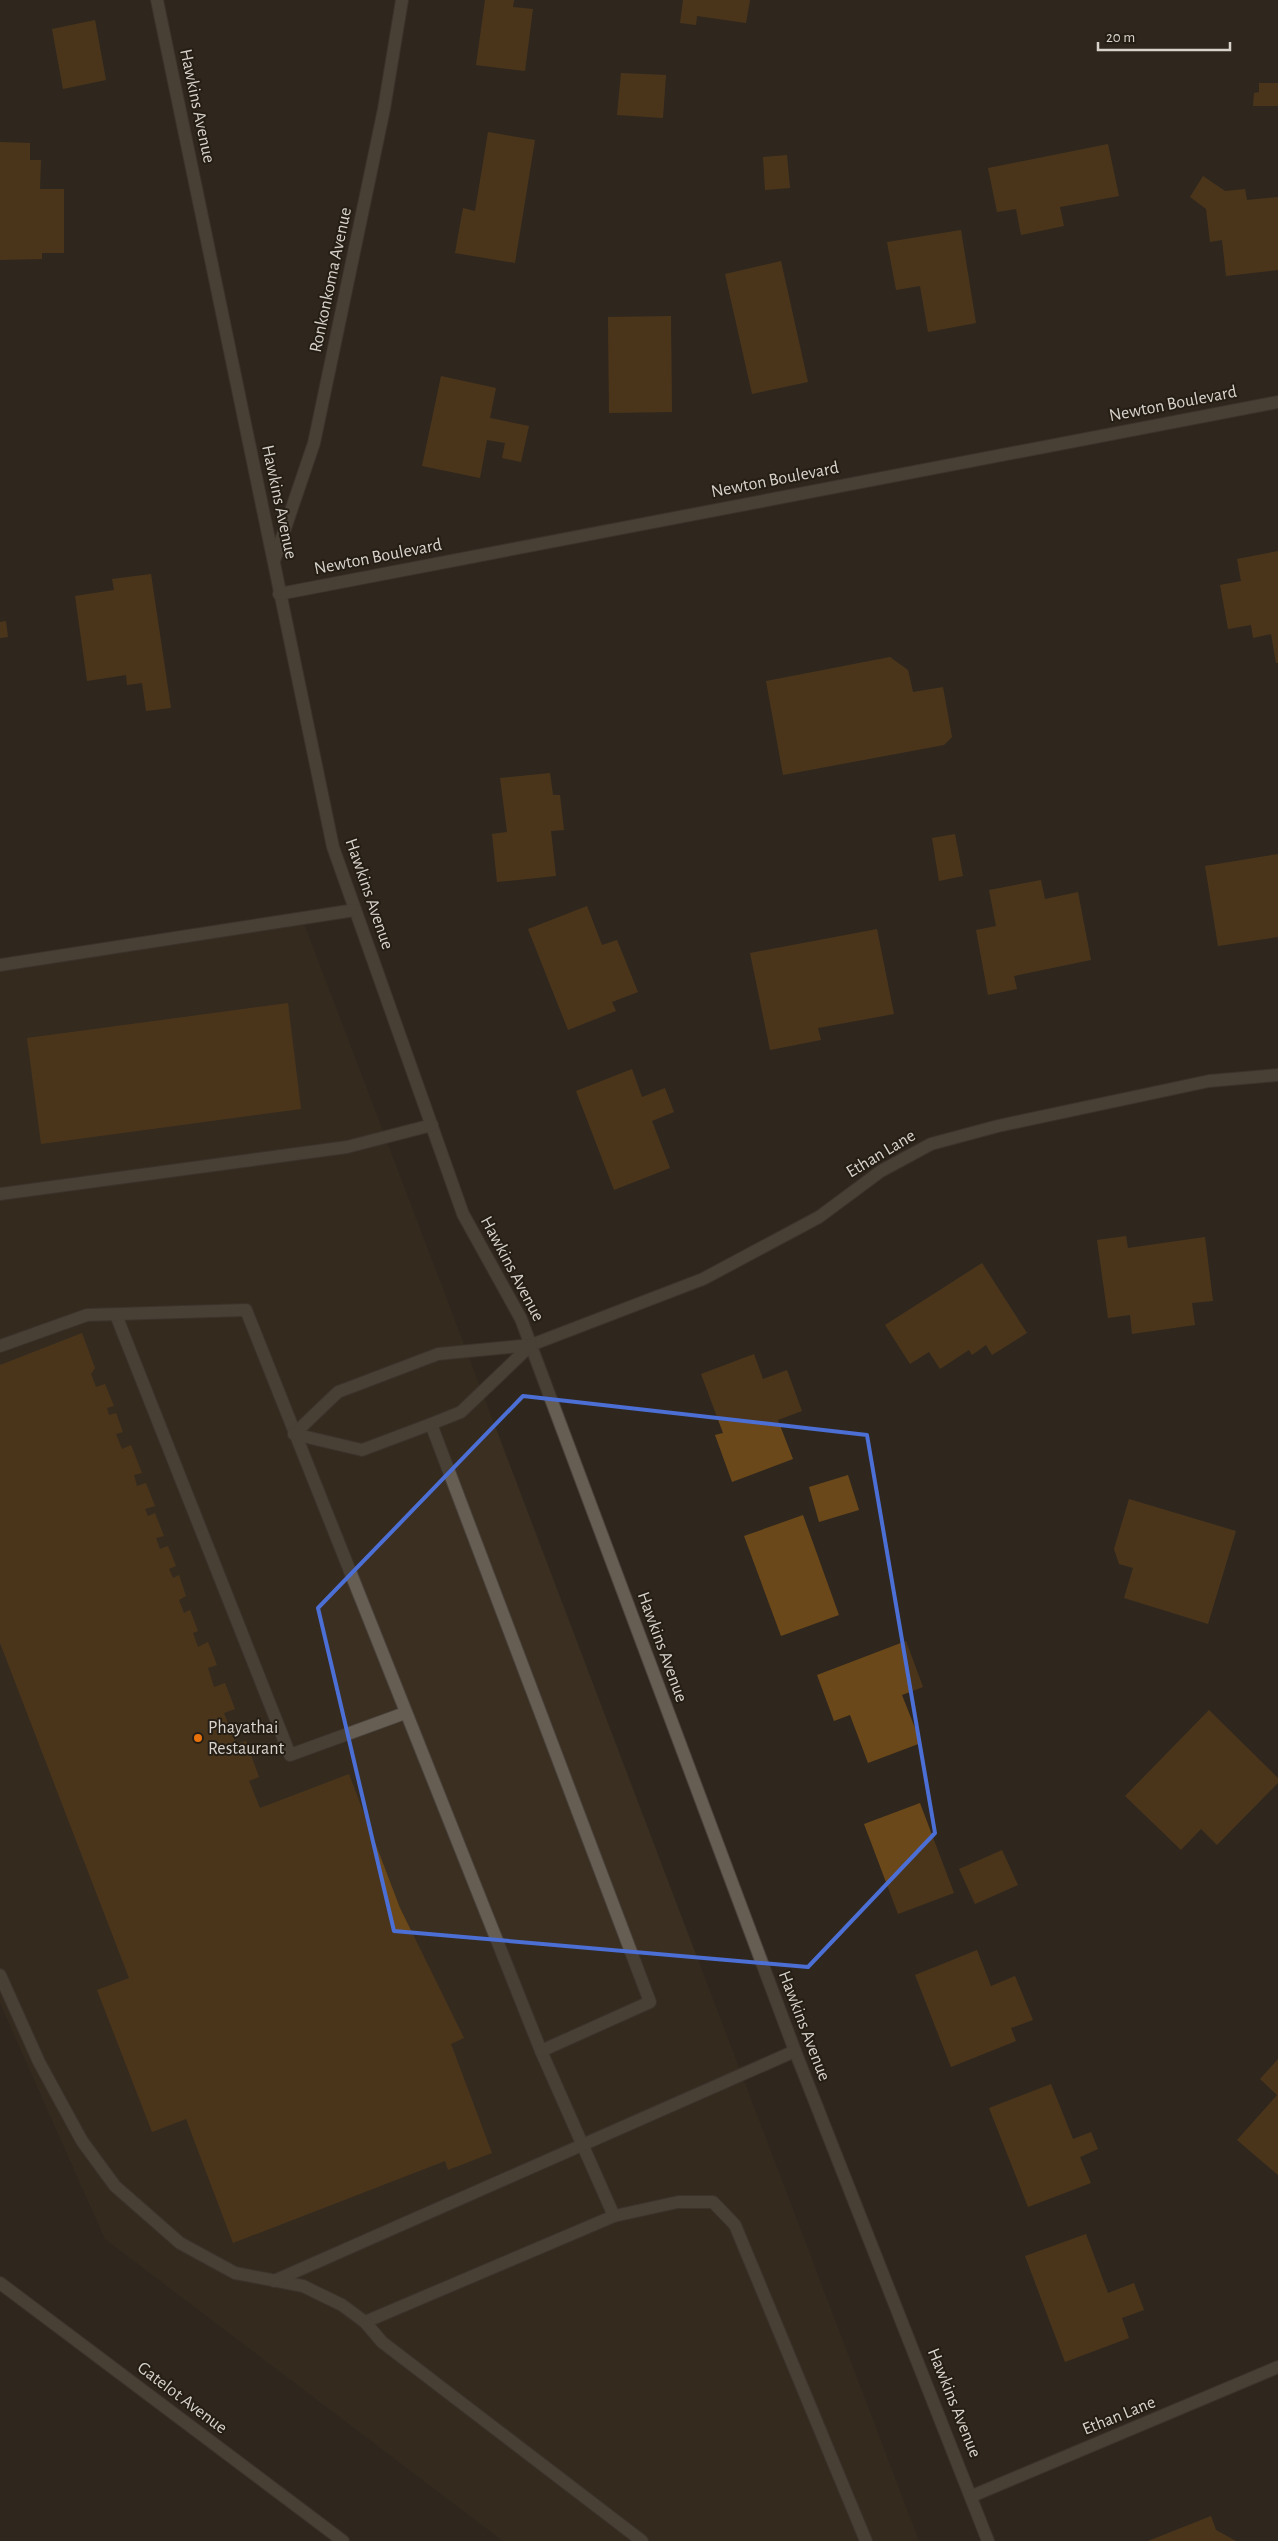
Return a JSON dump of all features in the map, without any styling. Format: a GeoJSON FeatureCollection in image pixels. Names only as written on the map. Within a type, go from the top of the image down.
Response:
{"type":"FeatureCollection","features":[{"type":"Feature","properties":{"kind":"street","name":"Hawkins Avenue"},"geometry":{"type":"LineString","coordinates":[[157,0],[333,847],[463,1214],[522,1319],[794,2051],[972,2496],[988,2541]]}},
{"type":"Feature","properties":{"kind":"street","name":"Ronkonkoma Avenue"},"geometry":{"type":"LineString","coordinates":[[274,561],[314,444],[384,109],[402,0]]}},
{"type":"Feature","properties":{"kind":"street","name":"Newton Boulevard"},"geometry":{"type":"LineString","coordinates":[[280,594],[1278,402]]}},
{"type":"Feature","properties":{"kind":"street"},"geometry":{"type":"LineString","coordinates":[[0,965],[356,910]]}},
{"type":"Feature","properties":{"kind":"street","name":"Ethan Lane"},"geometry":{"type":"LineString","coordinates":[[531,1344],[703,1280],[819,1217],[881,1171],[931,1144],[998,1126],[1209,1081],[1278,1075]]}},
{"type":"Feature","properties":{"kind":"street"},"geometry":{"type":"LineString","coordinates":[[0,1194],[347,1147],[432,1125]]}},
{"type":"Feature","properties":{"kind":"street"},"geometry":{"type":"LineString","coordinates":[[0,1346],[86,1316],[246,1310],[541,2051],[614,2216]]}},
{"type":"Feature","properties":{"kind":"street"},"geometry":{"type":"LineString","coordinates":[[116,1315],[290,1755],[405,1713]]}},
{"type":"Feature","properties":{"kind":"street"},"geometry":{"type":"LineString","coordinates":[[294,1434],[362,1450],[431,1424],[461,1412],[531,1344]]}},
{"type":"Feature","properties":{"kind":"street"},"geometry":{"type":"LineString","coordinates":[[294,1434],[338,1392],[383,1374],[438,1354],[531,1344]]}},
{"type":"Feature","properties":{"kind":"street"},"geometry":{"type":"LineString","coordinates":[[431,1424],[650,2002],[541,2051]]}},
{"type":"Feature","properties":{"kind":"street"},"geometry":{"type":"LineString","coordinates":[[0,1975],[39,2062],[82,2141],[115,2186],[180,2243],[235,2273],[303,2286],[342,2305],[364,2322],[382,2342],[642,2541]]}},
{"type":"Feature","properties":{"kind":"street"},"geometry":{"type":"LineString","coordinates":[[274,2281],[794,2051]]}},
{"type":"Feature","properties":{"kind":"street"},"geometry":{"type":"LineString","coordinates":[[364,2322],[614,2216],[678,2202],[713,2202],[735,2225],[866,2541]]}},
{"type":"Feature","properties":{"kind":"street","name":"Gatelot Avenue"},"geometry":{"type":"LineString","coordinates":[[0,2283],[343,2541]]}},
{"type":"Feature","properties":{"kind":"street","name":"Ethan Lane"},"geometry":{"type":"LineString","coordinates":[[972,2496],[1278,2367]]}},
{"type":"Feature","properties":{"kind":"highlighted area"},"geometry":{"type":"Polygon","coordinates":[[[523,1396],[867,1435],[935,1833],[808,1967],[394,1931],[318,1608],[523,1396]]]}},
{"type":"Feature","properties":{"kind":"shaded area"},"geometry":{"type":"Polygon","coordinates":[[[300,913],[919,2541],[503,2541],[105,2239],[0,2003],[0,965],[300,913]]]}},
{"type":"Feature","properties":{"kind":"building"},"geometry":{"type":"Polygon","coordinates":[[[485,0],[514,0],[513,7],[533,9],[525,71],[476,65],[485,0]]]}},
{"type":"Feature","properties":{"kind":"building"},"geometry":{"type":"Polygon","coordinates":[[[683,0],[750,0],[746,23],[697,16],[696,25],[680,23],[683,0]]]}},
{"type":"Feature","properties":{"kind":"building"},"geometry":{"type":"Polygon","coordinates":[[[95,20],[106,80],[63,89],[52,29],[95,20]]]}},
{"type":"Feature","properties":{"kind":"building"},"geometry":{"type":"Polygon","coordinates":[[[621,73],[666,75],[663,118],[617,115],[621,73]]]}},
{"type":"Feature","properties":{"kind":"building"},"geometry":{"type":"Polygon","coordinates":[[[1259,83],[1278,83],[1278,106],[1253,106],[1254,93],[1259,92],[1259,83]]]}},
{"type":"Feature","properties":{"kind":"building"},"geometry":{"type":"Polygon","coordinates":[[[488,132],[535,140],[515,263],[455,253],[463,208],[475,211],[488,132]]]}},
{"type":"Feature","properties":{"kind":"building"},"geometry":{"type":"Polygon","coordinates":[[[0,142],[30,143],[30,160],[41,160],[40,189],[64,189],[64,253],[42,253],[42,259],[0,260],[0,142]]]}},
{"type":"Feature","properties":{"kind":"building"},"geometry":{"type":"Polygon","coordinates":[[[1108,144],[1119,196],[1060,207],[1064,226],[1021,235],[1016,209],[997,212],[988,168],[1108,144]]]}},
{"type":"Feature","properties":{"kind":"building"},"geometry":{"type":"Polygon","coordinates":[[[787,155],[790,188],[765,190],[763,157],[787,155]]]}},
{"type":"Feature","properties":{"kind":"building"},"geometry":{"type":"Polygon","coordinates":[[[1203,176],[1225,191],[1245,189],[1247,200],[1278,197],[1278,270],[1226,276],[1222,240],[1210,242],[1206,209],[1190,197],[1203,176]]]}},
{"type":"Feature","properties":{"kind":"building"},"geometry":{"type":"Polygon","coordinates":[[[961,230],[976,323],[928,332],[920,286],[896,290],[887,242],[961,230]]]}},
{"type":"Feature","properties":{"kind":"building"},"geometry":{"type":"Polygon","coordinates":[[[781,261],[808,382],[752,394],[725,274],[781,261]]]}},
{"type":"Feature","properties":{"kind":"building"},"geometry":{"type":"Polygon","coordinates":[[[671,316],[672,412],[609,413],[608,317],[671,316]]]}},
{"type":"Feature","properties":{"kind":"building"},"geometry":{"type":"Polygon","coordinates":[[[441,376],[496,388],[490,418],[529,426],[521,462],[502,458],[505,443],[487,440],[480,478],[422,466],[441,376]]]}},
{"type":"Feature","properties":{"kind":"building"},"geometry":{"type":"Polygon","coordinates":[[[1278,551],[1278,663],[1276,663],[1271,634],[1253,638],[1251,625],[1228,629],[1220,585],[1241,581],[1237,559],[1278,551]]]}},
{"type":"Feature","properties":{"kind":"building"},"geometry":{"type":"Polygon","coordinates":[[[151,574],[171,708],[146,711],[142,683],[127,685],[126,675],[87,681],[75,596],[114,590],[112,579],[151,574]]]}},
{"type":"Feature","properties":{"kind":"building"},"geometry":{"type":"Polygon","coordinates":[[[6,621],[8,637],[0,638],[0,622],[6,621]]]}},
{"type":"Feature","properties":{"kind":"building"},"geometry":{"type":"Polygon","coordinates":[[[890,657],[908,670],[913,692],[943,687],[952,737],[944,745],[783,775],[766,681],[890,657]]]}},
{"type":"Feature","properties":{"kind":"building"},"geometry":{"type":"Polygon","coordinates":[[[550,773],[553,795],[560,795],[564,830],[551,831],[556,876],[497,882],[492,834],[507,832],[500,778],[550,773]]]}},
{"type":"Feature","properties":{"kind":"building"},"geometry":{"type":"Polygon","coordinates":[[[955,834],[963,876],[939,881],[932,838],[955,834]]]}},
{"type":"Feature","properties":{"kind":"building"},"geometry":{"type":"Polygon","coordinates":[[[1278,854],[1278,937],[1218,946],[1205,866],[1278,854]]]}},
{"type":"Feature","properties":{"kind":"building"},"geometry":{"type":"Polygon","coordinates":[[[1041,880],[1045,899],[1078,892],[1091,960],[1014,976],[1017,989],[988,995],[976,930],[996,926],[989,890],[1041,880]]]}},
{"type":"Feature","properties":{"kind":"building"},"geometry":{"type":"Polygon","coordinates":[[[587,906],[602,945],[617,940],[638,992],[612,1002],[616,1011],[568,1030],[528,929],[587,906]]]}},
{"type":"Feature","properties":{"kind":"building"},"geometry":{"type":"Polygon","coordinates":[[[877,929],[894,1014],[818,1028],[821,1040],[770,1050],[750,953],[877,929]]]}},
{"type":"Feature","properties":{"kind":"building"},"geometry":{"type":"Polygon","coordinates":[[[288,1003],[301,1109],[41,1144],[27,1038],[288,1003]]]}},
{"type":"Feature","properties":{"kind":"building"},"geometry":{"type":"Polygon","coordinates":[[[632,1069],[642,1097],[665,1088],[674,1112],[652,1121],[670,1168],[614,1190],[576,1091],[632,1069]]]}},
{"type":"Feature","properties":{"kind":"building"},"geometry":{"type":"Polygon","coordinates":[[[1126,1236],[1128,1248],[1205,1237],[1213,1301],[1192,1303],[1195,1325],[1132,1334],[1130,1315],[1108,1318],[1097,1240],[1126,1236]]]}},
{"type":"Feature","properties":{"kind":"building"},"geometry":{"type":"Polygon","coordinates":[[[982,1263],[1027,1333],[992,1355],[986,1345],[972,1355],[969,1350],[940,1369],[929,1352],[910,1364],[885,1325],[982,1263]]]}},
{"type":"Feature","properties":{"kind":"building"},"geometry":{"type":"Polygon","coordinates":[[[82,1333],[95,1368],[91,1374],[96,1387],[105,1384],[114,1406],[107,1408],[109,1415],[116,1413],[123,1432],[116,1434],[122,1449],[131,1445],[142,1473],[134,1475],[137,1486],[146,1483],[155,1506],[145,1509],[148,1516],[155,1513],[164,1536],[156,1538],[160,1549],[168,1546],[176,1566],[169,1569],[173,1578],[179,1575],[186,1596],[179,1600],[184,1613],[190,1610],[198,1631],[193,1633],[198,1647],[208,1642],[217,1665],[208,1668],[214,1687],[225,1683],[235,1709],[224,1713],[236,1744],[246,1741],[259,1777],[249,1781],[260,1808],[349,1774],[400,1908],[464,2038],[451,2044],[492,2153],[448,2170],[445,2161],[233,2243],[186,2119],[152,2132],[97,1990],[129,1978],[0,1643],[0,1365],[82,1333]]]}},
{"type":"Feature","properties":{"kind":"building"},"geometry":{"type":"Polygon","coordinates":[[[754,1354],[763,1379],[787,1370],[802,1411],[778,1420],[793,1459],[732,1482],[715,1435],[723,1433],[701,1374],[754,1354]]]}},
{"type":"Feature","properties":{"kind":"building"},"geometry":{"type":"Polygon","coordinates":[[[848,1475],[859,1510],[819,1522],[809,1487],[848,1475]]]}},
{"type":"Feature","properties":{"kind":"building"},"geometry":{"type":"Polygon","coordinates":[[[1129,1499],[1236,1531],[1208,1624],[1124,1598],[1133,1568],[1119,1564],[1114,1549],[1129,1499]]]}},
{"type":"Feature","properties":{"kind":"building"},"geometry":{"type":"Polygon","coordinates":[[[803,1515],[839,1615],[781,1636],[744,1536],[803,1515]]]}},
{"type":"Feature","properties":{"kind":"building"},"geometry":{"type":"Polygon","coordinates":[[[906,1641],[923,1687],[902,1695],[921,1743],[868,1763],[850,1715],[834,1721],[817,1675],[906,1641]]]}},
{"type":"Feature","properties":{"kind":"building"},"geometry":{"type":"Polygon","coordinates":[[[1209,1710],[1278,1778],[1278,1783],[1217,1845],[1201,1829],[1181,1850],[1125,1796],[1209,1710]]]}},
{"type":"Feature","properties":{"kind":"building"},"geometry":{"type":"Polygon","coordinates":[[[920,1803],[954,1893],[898,1914],[864,1824],[920,1803]]]}},
{"type":"Feature","properties":{"kind":"building"},"geometry":{"type":"Polygon","coordinates":[[[1002,1850],[1018,1885],[975,1904],[959,1869],[1002,1850]]]}},
{"type":"Feature","properties":{"kind":"building"},"geometry":{"type":"Polygon","coordinates":[[[977,1950],[991,1986],[1015,1976],[1033,2020],[1011,2028],[1016,2041],[951,2067],[915,1975],[977,1950]]]}},
{"type":"Feature","properties":{"kind":"building"},"geometry":{"type":"Polygon","coordinates":[[[1278,2059],[1278,2175],[1237,2140],[1277,2095],[1260,2079],[1278,2059]]]}},
{"type":"Feature","properties":{"kind":"building"},"geometry":{"type":"Polygon","coordinates":[[[1051,2084],[1073,2139],[1091,2132],[1098,2149],[1080,2157],[1091,2183],[1028,2207],[989,2108],[1051,2084]]]}},
{"type":"Feature","properties":{"kind":"building"},"geometry":{"type":"Polygon","coordinates":[[[1086,2234],[1108,2293],[1134,2283],[1144,2310],[1122,2318],[1129,2338],[1065,2362],[1025,2256],[1086,2234]]]}},
{"type":"Feature","properties":{"kind":"building"},"geometry":{"type":"Polygon","coordinates":[[[1211,2516],[1216,2530],[1236,2541],[1148,2541],[1211,2516]]]}},
{"type":"Feature","properties":{"kind":"place","name":"Phayathai Restaurant"},"geometry":{"type":"Point","coordinates":[198,1738]}}]}
